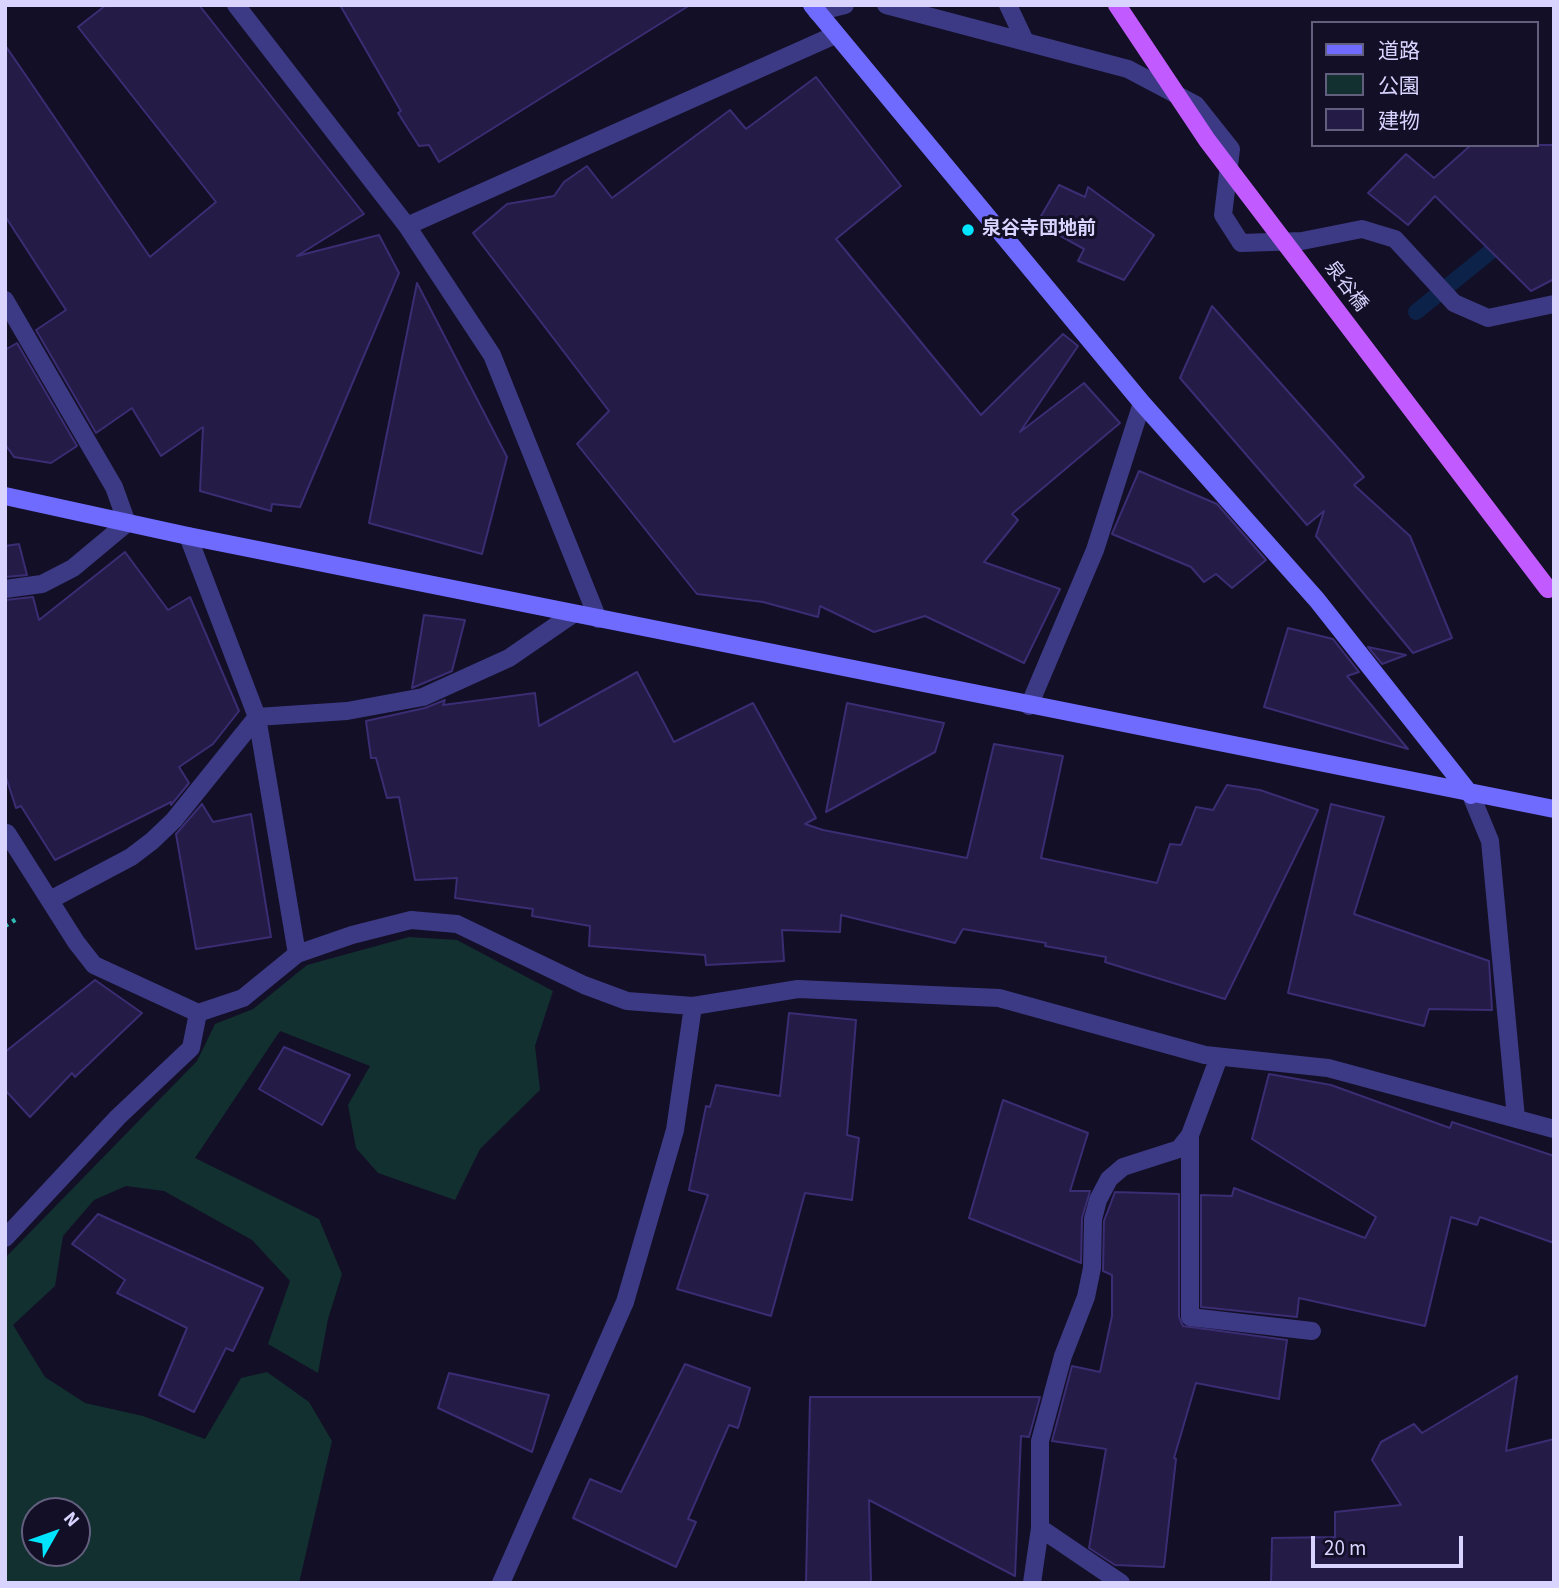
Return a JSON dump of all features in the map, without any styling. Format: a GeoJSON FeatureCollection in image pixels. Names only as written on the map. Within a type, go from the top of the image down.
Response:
{"type":"FeatureCollection","features":[{"type":"Feature","properties":{"kind":"main road","name":"泉谷橋"},"geometry":{"type":"LineString","coordinates":[[1117,5],[1207,139],[1548,589]]}},
{"type":"Feature","properties":{"kind":"street"},"geometry":{"type":"LineString","coordinates":[[236,5],[407,226],[492,355],[598,619]]}},
{"type":"Feature","properties":{"kind":"street"},"geometry":{"type":"LineString","coordinates":[[845,5],[815,9],[1142,403],[1317,600],[1471,795],[1490,841],[1516,1118]]}},
{"type":"Feature","properties":{"kind":"street"},"geometry":{"type":"LineString","coordinates":[[886,5],[1128,69],[1196,105],[1231,149],[1223,215],[1241,243],[1302,241],[1362,229],[1395,239],[1454,303],[1488,318],[1554,304]]}},
{"type":"Feature","properties":{"kind":"street"},"geometry":{"type":"LineString","coordinates":[[1007,5],[1025,41]]}},
{"type":"Feature","properties":{"kind":"street"},"geometry":{"type":"LineString","coordinates":[[407,226],[835,35]]}},
{"type":"Feature","properties":{"kind":"street"},"geometry":{"type":"LineString","coordinates":[[5,300],[114,487],[127,523]]}},
{"type":"Feature","properties":{"kind":"street"},"geometry":{"type":"LineString","coordinates":[[1029,706],[1095,550],[1142,403]]}},
{"type":"Feature","properties":{"kind":"street"},"geometry":{"type":"LineString","coordinates":[[5,496],[573,614],[1471,795],[1554,809]]}},
{"type":"Feature","properties":{"kind":"street"},"geometry":{"type":"LineString","coordinates":[[5,589],[42,584],[73,568],[127,523]]}},
{"type":"Feature","properties":{"kind":"street"},"geometry":{"type":"LineString","coordinates":[[188,536],[257,717],[297,954]]}},
{"type":"Feature","properties":{"kind":"street"},"geometry":{"type":"LineString","coordinates":[[50,900],[131,858],[152,841],[174,820],[257,717],[347,711],[422,697],[509,658],[573,614]]}},
{"type":"Feature","properties":{"kind":"street"},"geometry":{"type":"LineString","coordinates":[[7,833],[94,965],[198,1013],[243,998],[297,954],[352,935],[411,920],[457,924],[584,985],[627,1001],[693,1006],[798,989],[999,998],[1219,1057],[1328,1068],[1554,1129]]}},
{"type":"Feature","properties":{"kind":"street"},"geometry":{"type":"LineString","coordinates":[[501,1583],[625,1302],[675,1130],[693,1006]]}},
{"type":"Feature","properties":{"kind":"street"},"geometry":{"type":"LineString","coordinates":[[5,1238],[118,1117],[191,1048],[198,1013]]}},
{"type":"Feature","properties":{"kind":"street"},"geometry":{"type":"LineString","coordinates":[[1032,1583],[1040,1528],[1040,1441],[1063,1356],[1086,1297],[1092,1268],[1093,1219],[1098,1200],[1109,1179],[1124,1167],[1179,1149],[1190,1135],[1219,1057]]}},
{"type":"Feature","properties":{"kind":"street"},"geometry":{"type":"LineString","coordinates":[[1190,1135],[1189,1317],[1312,1332]]}},
{"type":"Feature","properties":{"kind":"street"},"geometry":{"type":"LineString","coordinates":[[1040,1528],[1121,1583]]}},
{"type":"Feature","properties":{"kind":"green space"},"geometry":{"type":"Polygon","coordinates":[[[409,937],[457,940],[553,991],[535,1046],[540,1090],[480,1149],[455,1200],[378,1173],[356,1148],[348,1105],[370,1066],[280,1031],[195,1158],[319,1219],[342,1274],[328,1319],[318,1373],[268,1344],[290,1281],[252,1240],[164,1191],[126,1186],[94,1200],[63,1236],[55,1286],[13,1325],[45,1377],[85,1403],[143,1416],[205,1439],[241,1378],[267,1372],[309,1402],[332,1441],[299,1583],[5,1583],[5,1258],[197,1061],[215,1024],[253,1009],[307,965],[409,937]]]}},
{"type":"Feature","properties":{"kind":"building"},"geometry":{"type":"Polygon","coordinates":[[[106,5],[199,5],[364,214],[297,256],[379,235],[399,273],[300,507],[272,504],[271,511],[200,491],[203,427],[161,456],[132,408],[96,433],[36,330],[66,310],[5,216],[5,45],[150,257],[216,202],[78,27],[106,5]]]}},
{"type":"Feature","properties":{"kind":"building"},"geometry":{"type":"Polygon","coordinates":[[[340,5],[690,5],[439,162],[429,145],[419,146],[398,113],[401,111],[340,5]]]}},
{"type":"Feature","properties":{"kind":"building"},"geometry":{"type":"Polygon","coordinates":[[[816,77],[901,186],[836,239],[981,415],[1063,334],[1078,346],[1020,432],[1084,383],[1120,423],[1012,514],[1018,520],[984,562],[1060,589],[1024,663],[925,616],[874,632],[820,606],[818,617],[763,602],[697,594],[577,444],[609,411],[473,233],[507,204],[554,196],[564,182],[587,166],[612,198],[730,110],[746,129],[816,77]]]}},
{"type":"Feature","properties":{"kind":"building"},"geometry":{"type":"Polygon","coordinates":[[[1554,145],[1554,279],[1531,291],[1435,196],[1408,225],[1368,193],[1406,154],[1434,178],[1469,147],[1554,145]]]}},
{"type":"Feature","properties":{"kind":"building"},"geometry":{"type":"Polygon","coordinates":[[[1059,185],[1085,197],[1088,187],[1154,235],[1124,280],[1078,261],[1084,249],[1037,223],[1059,185]]]}},
{"type":"Feature","properties":{"kind":"building"},"geometry":{"type":"Polygon","coordinates":[[[417,283],[507,457],[482,554],[369,523],[417,283]]]}},
{"type":"Feature","properties":{"kind":"building"},"geometry":{"type":"Polygon","coordinates":[[[1212,306],[1364,477],[1354,485],[1410,536],[1452,638],[1413,653],[1316,536],[1324,511],[1307,525],[1180,378],[1212,306]]]}},
{"type":"Feature","properties":{"kind":"building"},"geometry":{"type":"Polygon","coordinates":[[[17,343],[77,446],[51,463],[14,457],[5,444],[5,350],[17,343]]]}},
{"type":"Feature","properties":{"kind":"building"},"geometry":{"type":"Polygon","coordinates":[[[1139,471],[1217,504],[1266,560],[1232,588],[1216,574],[1204,582],[1191,567],[1112,534],[1139,471]]]}},
{"type":"Feature","properties":{"kind":"building"},"geometry":{"type":"Polygon","coordinates":[[[19,544],[27,575],[5,577],[5,546],[19,544]]]}},
{"type":"Feature","properties":{"kind":"building"},"geometry":{"type":"Polygon","coordinates":[[[125,552],[168,610],[190,597],[239,711],[213,744],[179,767],[189,783],[171,805],[171,802],[55,860],[21,806],[16,808],[5,774],[5,600],[33,597],[39,620],[125,552]]]}},
{"type":"Feature","properties":{"kind":"building"},"geometry":{"type":"Polygon","coordinates":[[[424,615],[465,620],[452,671],[412,688],[424,615]]]}},
{"type":"Feature","properties":{"kind":"building"},"geometry":{"type":"Polygon","coordinates":[[[1288,628],[1333,639],[1359,672],[1347,676],[1408,749],[1264,707],[1288,628]]]}},
{"type":"Feature","properties":{"kind":"building"},"geometry":{"type":"Polygon","coordinates":[[[1368,647],[1406,655],[1382,664],[1368,647]]]}},
{"type":"Feature","properties":{"kind":"building"},"geometry":{"type":"Polygon","coordinates":[[[637,672],[674,742],[753,703],[816,818],[805,824],[823,830],[967,858],[994,744],[1063,756],[1041,858],[1157,883],[1170,844],[1181,845],[1196,807],[1213,810],[1227,785],[1260,790],[1318,810],[1225,999],[1105,962],[1106,957],[1045,946],[1046,943],[963,929],[955,943],[841,915],[840,932],[782,930],[784,961],[706,965],[705,955],[589,946],[590,926],[532,916],[533,909],[455,898],[457,878],[415,880],[399,797],[387,798],[376,758],[371,758],[366,721],[425,708],[445,700],[443,705],[535,693],[539,726],[637,672]]]}},
{"type":"Feature","properties":{"kind":"building"},"geometry":{"type":"Polygon","coordinates":[[[847,703],[944,723],[935,752],[826,812],[847,703]]]}},
{"type":"Feature","properties":{"kind":"building"},"geometry":{"type":"Polygon","coordinates":[[[202,804],[213,822],[251,814],[271,937],[196,949],[176,834],[202,804]]]}},
{"type":"Feature","properties":{"kind":"building"},"geometry":{"type":"Polygon","coordinates":[[[1331,804],[1384,817],[1354,914],[1489,961],[1492,1010],[1429,1009],[1424,1026],[1288,993],[1331,804]]]}},
{"type":"Feature","properties":{"kind":"building"},"geometry":{"type":"Polygon","coordinates":[[[95,980],[142,1013],[75,1077],[72,1073],[30,1117],[5,1090],[5,1052],[95,980]]]}},
{"type":"Feature","properties":{"kind":"building"},"geometry":{"type":"Polygon","coordinates":[[[789,1013],[856,1020],[847,1135],[859,1138],[852,1200],[805,1193],[771,1316],[677,1289],[708,1195],[689,1190],[706,1106],[710,1107],[716,1085],[780,1096],[789,1013]]]}},
{"type":"Feature","properties":{"kind":"building"},"geometry":{"type":"Polygon","coordinates":[[[284,1047],[350,1075],[322,1125],[259,1089],[284,1047]]]}},
{"type":"Feature","properties":{"kind":"building"},"geometry":{"type":"Polygon","coordinates":[[[1269,1074],[1331,1085],[1450,1128],[1452,1122],[1554,1156],[1554,1243],[1480,1217],[1477,1225],[1451,1217],[1425,1326],[1299,1298],[1297,1317],[1201,1307],[1201,1195],[1232,1196],[1234,1188],[1365,1238],[1376,1217],[1252,1139],[1269,1074]]]}},
{"type":"Feature","properties":{"kind":"building"},"geometry":{"type":"Polygon","coordinates":[[[1003,1100],[1088,1133],[1070,1191],[1090,1191],[1082,1218],[1081,1263],[969,1218],[1003,1100]]]}},
{"type":"Feature","properties":{"kind":"building"},"geometry":{"type":"Polygon","coordinates":[[[1115,1192],[1179,1194],[1179,1317],[1183,1326],[1287,1340],[1279,1399],[1196,1383],[1174,1458],[1164,1567],[1115,1565],[1089,1548],[1106,1449],[1052,1441],[1072,1366],[1100,1372],[1112,1316],[1112,1275],[1103,1271],[1104,1221],[1115,1192]]]}},
{"type":"Feature","properties":{"kind":"building"},"geometry":{"type":"Polygon","coordinates":[[[98,1214],[263,1288],[233,1351],[226,1348],[194,1412],[159,1395],[187,1328],[117,1293],[125,1280],[72,1244],[98,1214]]]}},
{"type":"Feature","properties":{"kind":"building"},"geometry":{"type":"Polygon","coordinates":[[[685,1364],[750,1388],[738,1428],[729,1425],[688,1519],[696,1522],[676,1567],[573,1518],[590,1479],[621,1492],[685,1364]]]}},
{"type":"Feature","properties":{"kind":"building"},"geometry":{"type":"Polygon","coordinates":[[[449,1373],[549,1395],[532,1452],[438,1408],[449,1373]]]}},
{"type":"Feature","properties":{"kind":"building"},"geometry":{"type":"Polygon","coordinates":[[[1517,1376],[1506,1451],[1554,1439],[1554,1583],[1271,1583],[1272,1538],[1335,1537],[1335,1512],[1401,1505],[1372,1460],[1381,1442],[1414,1424],[1422,1433],[1517,1376]]]}},
{"type":"Feature","properties":{"kind":"building"},"geometry":{"type":"Polygon","coordinates":[[[810,1397],[1040,1397],[1029,1437],[1021,1436],[1015,1576],[869,1500],[871,1583],[806,1583],[810,1397]]]}},
{"type":"Feature","properties":{"kind":"waterway"},"geometry":{"type":"LineString","coordinates":[[1416,312],[1506,239]]}},
{"type":"Feature","properties":{"kind":"place","name":"泉谷寺団地前"},"geometry":{"type":"Point","coordinates":[968,230]}}]}
